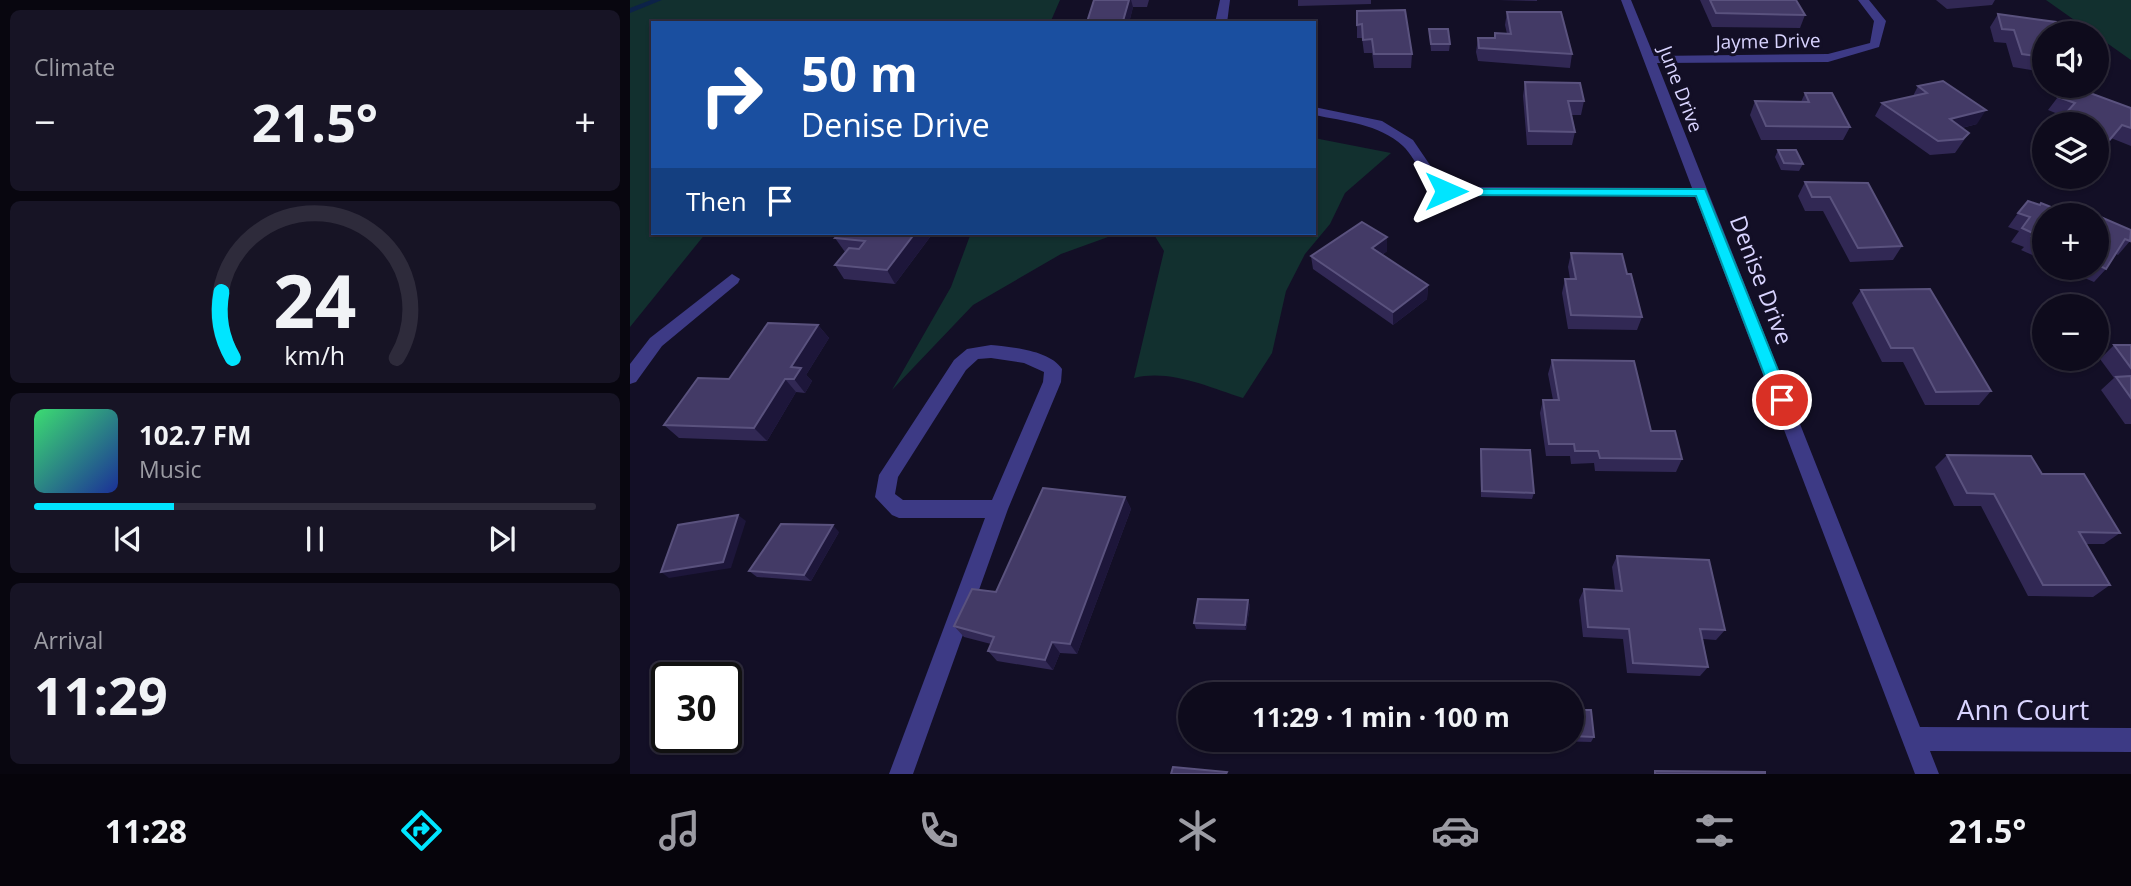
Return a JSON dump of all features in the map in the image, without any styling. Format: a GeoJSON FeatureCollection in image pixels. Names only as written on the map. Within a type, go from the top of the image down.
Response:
{"type":"FeatureCollection","features":[{"type":"Feature","properties":{"kind":"street"},"geometry":{"type":"LineString","coordinates":[[1221,21],[1225,0]]}},
{"type":"Feature","properties":{"kind":"street","name":"June Drive"},"geometry":{"type":"LineString","coordinates":[[1626,0],[1701,192]]}},
{"type":"Feature","properties":{"kind":"street","name":"Jayme Drive"},"geometry":{"type":"LineString","coordinates":[[1649,60],[1828,58],[1875,45],[1880,21],[1863,0]]}},
{"type":"Feature","properties":{"kind":"street"},"geometry":{"type":"LineString","coordinates":[[1316,111],[1377,124],[1398,136],[1408,143],[1427,171],[1446,191],[1701,192]]}},
{"type":"Feature","properties":{"kind":"street","name":"Denise Drive"},"geometry":{"type":"LineString","coordinates":[[1701,192],[1927,774]]}},
{"type":"Feature","properties":{"kind":"street"},"geometry":{"type":"LineString","coordinates":[[630,377],[656,342],[732,279]]}},
{"type":"Feature","properties":{"kind":"street"},"geometry":{"type":"LineString","coordinates":[[901,774],[998,509],[1052,382],[1053,369],[1042,360],[999,353],[974,354],[960,365],[889,475],[885,497],[899,509],[998,509]]}},
{"type":"Feature","properties":{"kind":"street","name":"Ann Court"},"geometry":{"type":"LineString","coordinates":[[1914,739],[2131,740]]}},
{"type":"Feature","properties":{"kind":"green space"},"geometry":{"type":"Polygon","coordinates":[[[630,0],[1060,0],[1051,21],[651,21],[651,235],[704,235],[630,327],[630,0]]]}},
{"type":"Feature","properties":{"kind":"green space"},"geometry":{"type":"Polygon","coordinates":[[[2046,0],[2131,0],[2131,60],[2109,44],[2109,21],[2076,21],[2046,0]]]}},
{"type":"Feature","properties":{"kind":"green space"},"geometry":{"type":"Polygon","coordinates":[[[1316,138],[1391,153],[1345,193],[1330,224],[1305,254],[1286,291],[1272,353],[1243,398],[1175,377],[1134,378],[1164,251],[1154,235],[1316,235],[1316,138]]]}},
{"type":"Feature","properties":{"kind":"green space"},"geometry":{"type":"Polygon","coordinates":[[[970,235],[1113,235],[1061,254],[973,305],[892,390],[951,287],[970,235]]]}},
{"type":"Feature","properties":{"kind":"building"},"geometry":{"type":"Polygon","coordinates":[[[1094,0],[1129,0],[1123,21],[1087,21],[1094,0]]]}},
{"type":"Feature","properties":{"kind":"building"},"geometry":{"type":"Polygon","coordinates":[[[1710,0],[1796,0],[1805,15],[1716,13],[1710,0]]]}},
{"type":"Feature","properties":{"kind":"building"},"geometry":{"type":"Polygon","coordinates":[[[1405,10],[1412,54],[1374,54],[1372,39],[1363,40],[1362,24],[1357,25],[1357,11],[1405,10]]]}},
{"type":"Feature","properties":{"kind":"building"},"geometry":{"type":"Polygon","coordinates":[[[1507,12],[1561,12],[1572,54],[1479,48],[1478,38],[1495,38],[1495,33],[1511,34],[1507,12]]]}},
{"type":"Feature","properties":{"kind":"building"},"geometry":{"type":"Polygon","coordinates":[[[1998,14],[2049,21],[2032,21],[2032,55],[2022,54],[2014,30],[2002,29],[1998,14]]]}},
{"type":"Feature","properties":{"kind":"building"},"geometry":{"type":"Polygon","coordinates":[[[1429,29],[1448,29],[1450,44],[1431,44],[1429,29]]]}},
{"type":"Feature","properties":{"kind":"building"},"geometry":{"type":"Polygon","coordinates":[[[1943,81],[1986,110],[1950,119],[1969,133],[1963,139],[1938,141],[1882,103],[1927,93],[1918,86],[1943,81]]]}},
{"type":"Feature","properties":{"kind":"building"},"geometry":{"type":"Polygon","coordinates":[[[1525,82],[1580,83],[1584,101],[1568,101],[1575,132],[1529,131],[1525,82]]]}},
{"type":"Feature","properties":{"kind":"building"},"geometry":{"type":"Polygon","coordinates":[[[1805,93],[1832,93],[1850,127],[1766,126],[1755,101],[1809,102],[1805,93]]]}},
{"type":"Feature","properties":{"kind":"building"},"geometry":{"type":"Polygon","coordinates":[[[2061,98],[2104,98],[2131,108],[2131,128],[2122,125],[2109,141],[2109,112],[2067,112],[2075,103],[2061,98]]]}},
{"type":"Feature","properties":{"kind":"building"},"geometry":{"type":"Polygon","coordinates":[[[1778,150],[1796,150],[1803,164],[1784,163],[1778,150]]]}},
{"type":"Feature","properties":{"kind":"building"},"geometry":{"type":"Polygon","coordinates":[[[1805,182],[1868,183],[1902,246],[1858,248],[1830,197],[1812,197],[1805,182]]]}},
{"type":"Feature","properties":{"kind":"building"},"geometry":{"type":"Polygon","coordinates":[[[2028,201],[2034,203],[2032,233],[2022,228],[2030,217],[2018,213],[2028,201]]]}},
{"type":"Feature","properties":{"kind":"building"},"geometry":{"type":"Polygon","coordinates":[[[2109,221],[2131,230],[2130,241],[2125,239],[2109,264],[2109,221]]]}},
{"type":"Feature","properties":{"kind":"building"},"geometry":{"type":"Polygon","coordinates":[[[1362,222],[1387,237],[1372,248],[1428,285],[1393,312],[1311,256],[1362,222]]]}},
{"type":"Feature","properties":{"kind":"building"},"geometry":{"type":"Polygon","coordinates":[[[838,235],[913,235],[887,270],[835,265],[849,248],[859,249],[865,241],[835,238],[838,235]]]}},
{"type":"Feature","properties":{"kind":"building"},"geometry":{"type":"Polygon","coordinates":[[[1571,253],[1622,254],[1627,274],[1631,274],[1642,317],[1571,315],[1565,279],[1576,279],[1571,253]]]}},
{"type":"Feature","properties":{"kind":"building"},"geometry":{"type":"Polygon","coordinates":[[[1930,289],[1991,391],[1936,392],[1913,348],[1891,348],[1861,290],[1930,289]]]}},
{"type":"Feature","properties":{"kind":"building"},"geometry":{"type":"Polygon","coordinates":[[[768,323],[818,325],[791,367],[801,368],[794,379],[785,379],[754,428],[664,425],[698,378],[729,379],[768,323]]]}},
{"type":"Feature","properties":{"kind":"building"},"geometry":{"type":"Polygon","coordinates":[[[2114,345],[2131,345],[2131,368],[2114,345]]]}},
{"type":"Feature","properties":{"kind":"building"},"geometry":{"type":"Polygon","coordinates":[[[1552,360],[1634,361],[1651,431],[1675,431],[1682,459],[1600,458],[1598,451],[1575,451],[1574,444],[1549,444],[1543,400],[1559,400],[1552,360]]]}},
{"type":"Feature","properties":{"kind":"building"},"geometry":{"type":"Polygon","coordinates":[[[2131,376],[2131,398],[2116,377],[2131,376]]]}},
{"type":"Feature","properties":{"kind":"building"},"geometry":{"type":"Polygon","coordinates":[[[1481,449],[1530,450],[1534,493],[1482,491],[1481,449]]]}},
{"type":"Feature","properties":{"kind":"building"},"geometry":{"type":"Polygon","coordinates":[[[1947,455],[2031,456],[2042,474],[2084,474],[2120,533],[2079,532],[2110,585],[2043,585],[1994,494],[1967,493],[1947,455]]]}},
{"type":"Feature","properties":{"kind":"building"},"geometry":{"type":"Polygon","coordinates":[[[1043,488],[1125,497],[1070,644],[1052,642],[1045,660],[988,651],[994,637],[954,626],[972,589],[996,592],[1043,488]]]}},
{"type":"Feature","properties":{"kind":"building"},"geometry":{"type":"Polygon","coordinates":[[[738,515],[723,562],[661,572],[678,525],[738,515]]]}},
{"type":"Feature","properties":{"kind":"building"},"geometry":{"type":"Polygon","coordinates":[[[781,524],[833,525],[804,575],[749,571],[781,524]]]}},
{"type":"Feature","properties":{"kind":"building"},"geometry":{"type":"Polygon","coordinates":[[[1617,556],[1709,560],[1725,630],[1700,629],[1708,667],[1633,663],[1629,629],[1588,627],[1584,589],[1622,591],[1617,556]]]}},
{"type":"Feature","properties":{"kind":"building"},"geometry":{"type":"Polygon","coordinates":[[[1198,599],[1248,600],[1245,625],[1194,623],[1198,599]]]}},
{"type":"Feature","properties":{"kind":"building"},"geometry":{"type":"Polygon","coordinates":[[[1584,710],[1591,710],[1594,737],[1584,737],[1584,710]]]}},
{"type":"Feature","properties":{"kind":"building"},"geometry":{"type":"Polygon","coordinates":[[[1173,767],[1227,772],[1171,774],[1173,767]]]}},
{"type":"Feature","properties":{"kind":"building"},"geometry":{"type":"Polygon","coordinates":[[[1655,771],[1765,772],[1765,774],[1655,774],[1655,771]]]}},
{"type":"Feature","properties":{"kind":"waterway"},"geometry":{"type":"LineString","coordinates":[[630,11],[658,0]]}},
{"type":"Feature","properties":{"kind":"route"},"geometry":{"type":"LineString","coordinates":[[1446,191],[1701,192],[1782,400]]}}]}
